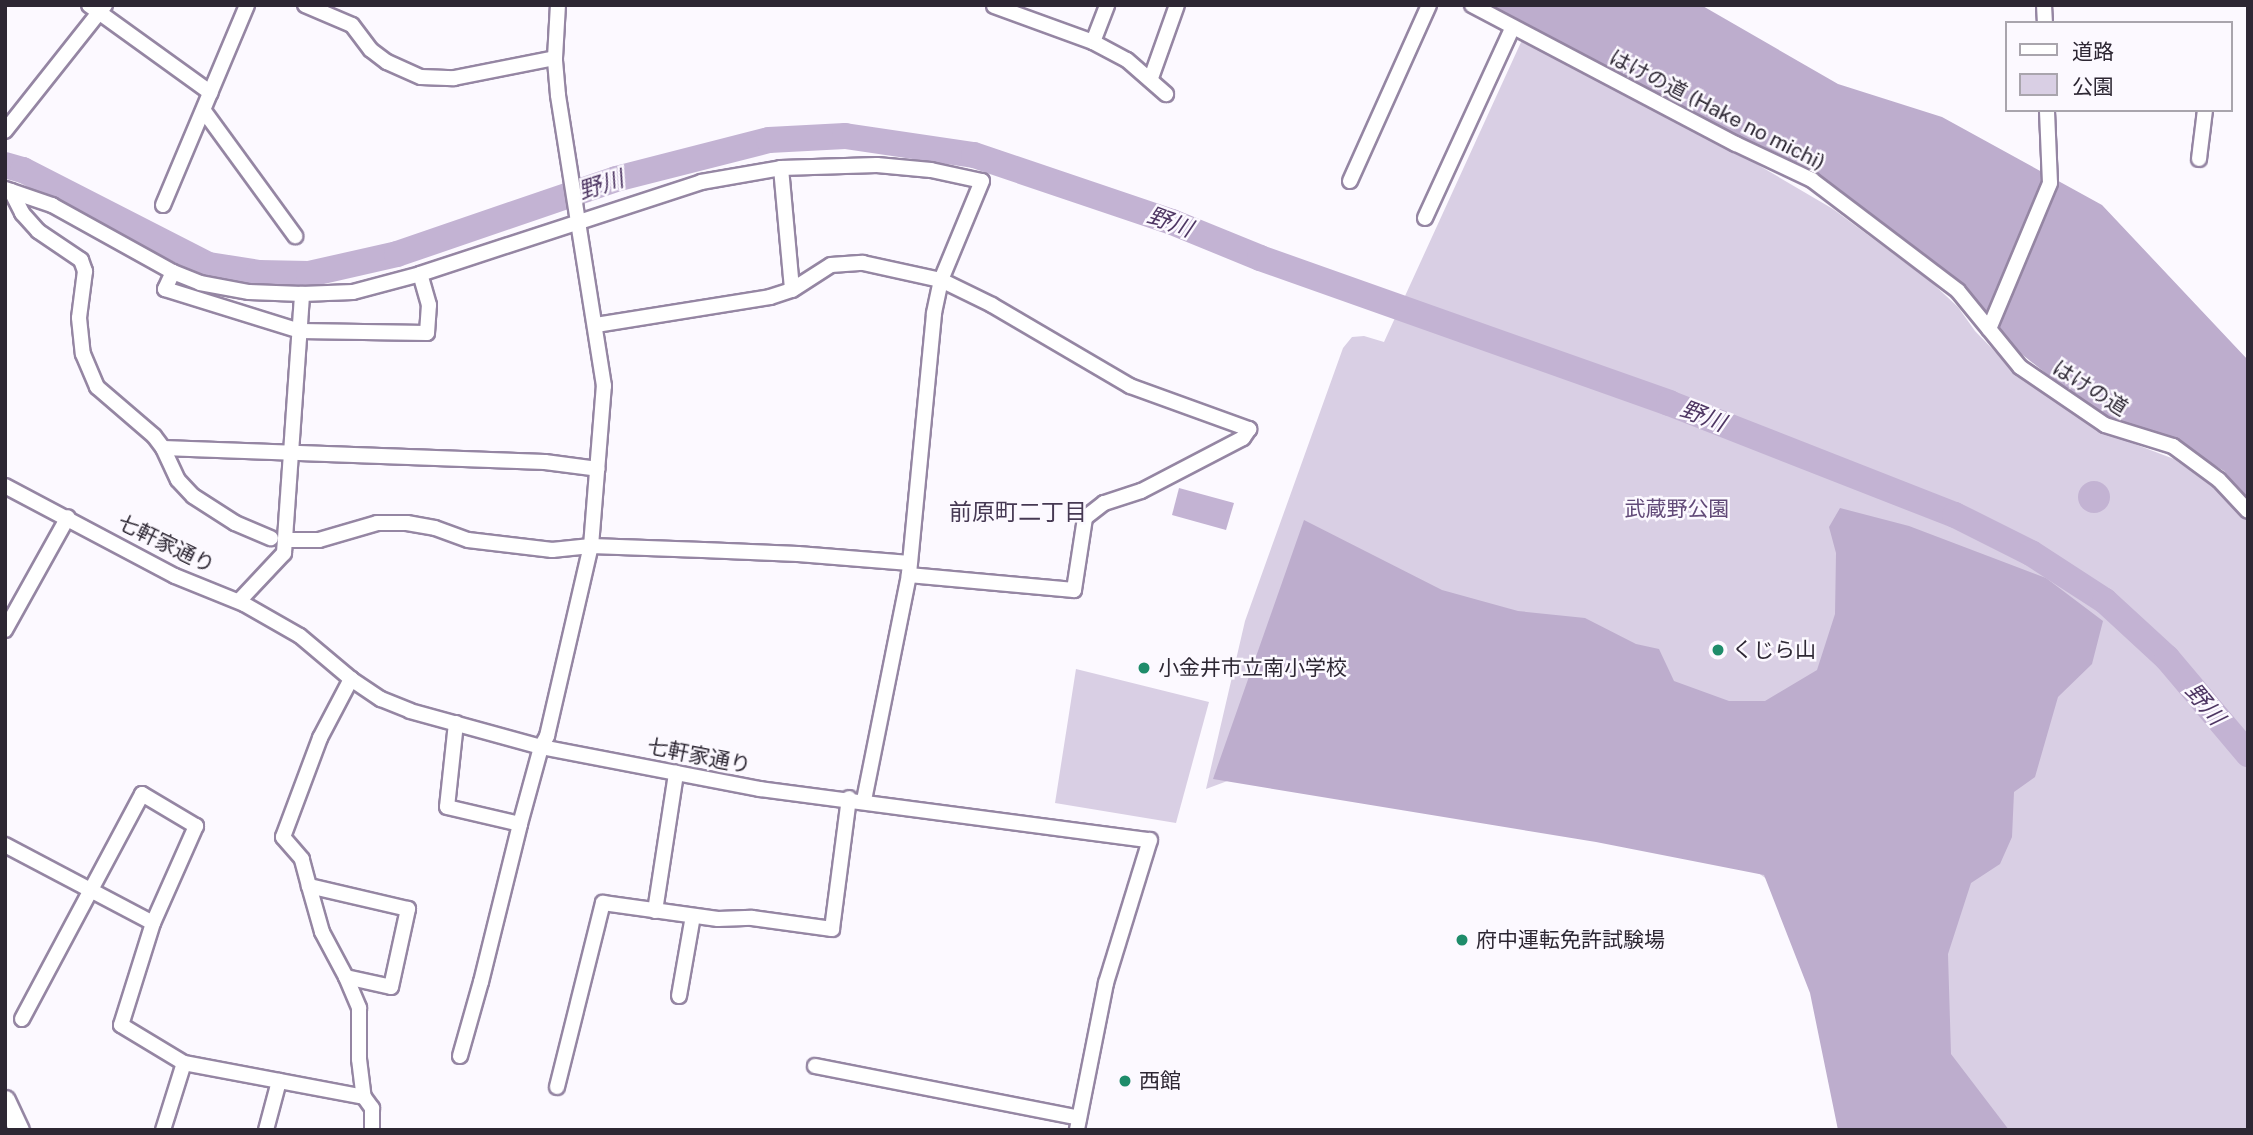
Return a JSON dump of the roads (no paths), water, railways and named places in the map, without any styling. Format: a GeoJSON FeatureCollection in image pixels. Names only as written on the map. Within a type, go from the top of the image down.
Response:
{"type":"FeatureCollection","features":[{"type":"Feature","properties":{"kind":"street"},"geometry":{"type":"LineString","coordinates":[[163,205],[247,5]]}},
{"type":"Feature","properties":{"kind":"street"},"geometry":{"type":"LineString","coordinates":[[305,5],[352,25],[379,56],[421,77],[454,78],[555,58]]}},
{"type":"Feature","properties":{"kind":"street"},"geometry":{"type":"LineString","coordinates":[[460,1056],[520,824],[541,747],[547,736],[591,546],[604,386],[567,160],[555,58],[558,5]]}},
{"type":"Feature","properties":{"kind":"street"},"geometry":{"type":"LineString","coordinates":[[1093,42],[1107,5]]}},
{"type":"Feature","properties":{"kind":"street"},"geometry":{"type":"LineString","coordinates":[[1151,78],[1177,5]]}},
{"type":"Feature","properties":{"kind":"street"},"geometry":{"type":"LineString","coordinates":[[1350,181],[1429,5]]}},
{"type":"Feature","properties":{"kind":"street","name":"はけの道 (Hake no michi)"},"geometry":{"type":"LineString","coordinates":[[1472,5],[1513,29],[1736,144],[1812,180],[1929,265],[1958,291],[1989,329]]}},
{"type":"Feature","properties":{"kind":"street"},"geometry":{"type":"LineString","coordinates":[[994,6],[1093,42],[1127,60],[1151,78],[1166,94]]}},
{"type":"Feature","properties":{"kind":"street"},"geometry":{"type":"LineString","coordinates":[[6,130],[98,7],[211,93]]}},
{"type":"Feature","properties":{"kind":"street"},"geometry":{"type":"LineString","coordinates":[[1425,218],[1513,29]]}},
{"type":"Feature","properties":{"kind":"street"},"geometry":{"type":"LineString","coordinates":[[204,111],[295,236]]}},
{"type":"Feature","properties":{"kind":"street"},"geometry":{"type":"LineString","coordinates":[[1989,329],[2050,183],[2047,112]]}},
{"type":"Feature","properties":{"kind":"street"},"geometry":{"type":"LineString","coordinates":[[2199,159],[2205,112]]}},
{"type":"Feature","properties":{"kind":"street"},"geometry":{"type":"LineString","coordinates":[[8,190],[52,205],[173,272],[200,283],[249,292],[302,295],[353,292],[420,274],[578,220],[701,182],[781,168],[877,164],[931,170],[982,181],[941,280],[934,314],[910,569],[864,801]]}},
{"type":"Feature","properties":{"kind":"street"},"geometry":{"type":"LineString","coordinates":[[781,168],[792,290]]}},
{"type":"Feature","properties":{"kind":"street"},"geometry":{"type":"LineString","coordinates":[[8,190],[22,213],[38,230],[80,260],[85,271],[79,318],[83,354],[97,387],[154,436],[163,448],[178,480],[193,496],[235,523],[278,539],[319,541],[377,523],[407,523],[435,528],[468,540],[552,550],[591,546],[798,554],[1074,590],[1085,518],[1104,503],[1141,491],[1243,438],[1249,429],[1130,386],[992,305],[941,280],[863,262],[831,265],[792,290],[769,297],[596,325]]}},
{"type":"Feature","properties":{"kind":"street"},"geometry":{"type":"LineString","coordinates":[[173,272],[165,289],[300,331],[427,333],[429,305],[420,274]]}},
{"type":"Feature","properties":{"kind":"street"},"geometry":{"type":"LineString","coordinates":[[239,601],[284,553],[278,539],[292,453],[302,295]]}},
{"type":"Feature","properties":{"kind":"street","name":"はけの道"},"geometry":{"type":"LineString","coordinates":[[1989,329],[2020,366],[2041,382],[2105,425],[2173,446],[2219,480],[2248,511]]}},
{"type":"Feature","properties":{"kind":"street"},"geometry":{"type":"LineString","coordinates":[[163,448],[545,462],[597,469]]}},
{"type":"Feature","properties":{"kind":"street","name":"七軒家通り"},"geometry":{"type":"LineString","coordinates":[[5,486],[175,576],[239,601],[300,636],[351,679],[381,699],[410,711],[541,747],[760,789],[849,798],[1150,840],[1106,983],[1078,1124]]}},
{"type":"Feature","properties":{"kind":"street"},"geometry":{"type":"LineString","coordinates":[[5,630],[68,517]]}},
{"type":"Feature","properties":{"kind":"street"},"geometry":{"type":"LineString","coordinates":[[351,679],[320,738],[283,837],[302,859],[322,932],[359,1008],[359,1059],[364,1097],[372,1108],[372,1130]]}},
{"type":"Feature","properties":{"kind":"street"},"geometry":{"type":"LineString","coordinates":[[456,723],[447,807],[520,824]]}},
{"type":"Feature","properties":{"kind":"street"},"geometry":{"type":"LineString","coordinates":[[655,911],[676,773]]}},
{"type":"Feature","properties":{"kind":"street"},"geometry":{"type":"LineString","coordinates":[[22,1019],[142,794],[196,826],[153,923],[121,1025],[184,1063],[364,1097]]}},
{"type":"Feature","properties":{"kind":"street"},"geometry":{"type":"LineString","coordinates":[[557,1087],[603,903],[718,919],[752,918],[832,929],[849,798]]}},
{"type":"Feature","properties":{"kind":"street"},"geometry":{"type":"LineString","coordinates":[[5,845],[153,923]]}},
{"type":"Feature","properties":{"kind":"street"},"geometry":{"type":"LineString","coordinates":[[309,886],[408,909],[391,987],[346,977]]}},
{"type":"Feature","properties":{"kind":"street"},"geometry":{"type":"LineString","coordinates":[[679,996],[693,916]]}},
{"type":"Feature","properties":{"kind":"street"},"geometry":{"type":"LineString","coordinates":[[163,1130],[184,1063]]}},
{"type":"Feature","properties":{"kind":"street"},"geometry":{"type":"LineString","coordinates":[[814,1066],[1078,1124]]}},
{"type":"Feature","properties":{"kind":"street"},"geometry":{"type":"LineString","coordinates":[[265,1130],[279,1081]]}},
{"type":"Feature","properties":{"kind":"street"},"geometry":{"type":"LineString","coordinates":[[5,1100],[19,1130]]}},
{"type":"Feature","properties":{"kind":"waterway","name":"野川"},"geometry":{"type":"LineString","coordinates":[[5,165],[23,170],[209,265],[259,273],[309,274],[397,254],[616,179],[769,140],[845,136],[974,155],[1172,222],[1260,258],[1669,403],[1955,515],[2031,553],[2105,601],[2167,658],[2248,754]]}},
{"type":"Feature","properties":{"kind":"place","name":"くじら山"},"geometry":{"type":"Point","coordinates":[1718,650]}},
{"type":"Feature","properties":{"kind":"place","name":"小金井市立南小学校"},"geometry":{"type":"Point","coordinates":[1144,668]}},
{"type":"Feature","properties":{"kind":"place","name":"府中運転免許試験場"},"geometry":{"type":"Point","coordinates":[1462,940]}},
{"type":"Feature","properties":{"kind":"place","name":"西館"},"geometry":{"type":"Point","coordinates":[1125,1081]}},
{"type":"Feature","properties":{"kind":"district","name":"前原町二丁目"},"geometry":{"type":"Point","coordinates":[1018,512]}},
{"type":"Feature","properties":{"kind":"park label","name":"武蔵野公園"},"geometry":{"type":"Point","coordinates":[1677,509]}}]}
